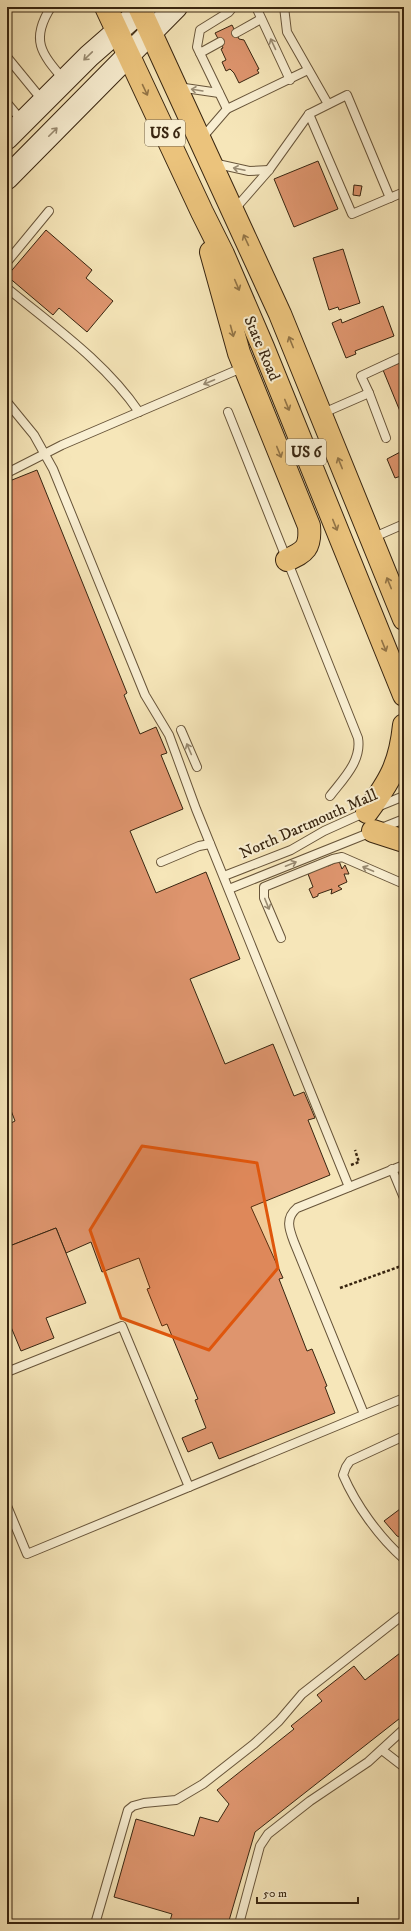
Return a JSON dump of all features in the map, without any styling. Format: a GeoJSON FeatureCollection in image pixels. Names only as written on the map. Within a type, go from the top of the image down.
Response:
{"type":"FeatureCollection","features":[{"type":"Feature","properties":{"kind":"main road","name":"State Road"},"geometry":{"type":"LineString","coordinates":[[106,7],[202,212],[224,254],[263,346],[404,695]]}},
{"type":"Feature","properties":{"kind":"main road"},"geometry":{"type":"LineString","coordinates":[[7,178],[176,7]]}},
{"type":"Feature","properties":{"kind":"main road"},"geometry":{"type":"LineString","coordinates":[[7,138],[64,80],[141,8]]}},
{"type":"Feature","properties":{"kind":"main road","name":"State Road"},"geometry":{"type":"LineString","coordinates":[[141,8],[150,32],[280,314],[404,619]]}},
{"type":"Feature","properties":{"kind":"main road"},"geometry":{"type":"LineString","coordinates":[[202,212],[235,340],[244,366],[309,526],[310,539],[305,550],[302,554],[287,560]]}},
{"type":"Feature","properties":{"kind":"main road"},"geometry":{"type":"LineString","coordinates":[[404,725],[401,751],[370,821],[404,841]]}},
{"type":"Feature","properties":{"kind":"lane"},"geometry":{"type":"LineString","coordinates":[[52,7],[44,19],[40,44],[47,60],[64,80]]}},
{"type":"Feature","properties":{"kind":"lane"},"geometry":{"type":"LineString","coordinates":[[227,109],[197,47],[200,30],[229,12],[233,7]]}},
{"type":"Feature","properties":{"kind":"lane"},"geometry":{"type":"LineString","coordinates":[[256,7],[290,80]]}},
{"type":"Feature","properties":{"kind":"lane"},"geometry":{"type":"LineString","coordinates":[[284,7],[287,32],[328,104]]}},
{"type":"Feature","properties":{"kind":"lane"},"geometry":{"type":"LineString","coordinates":[[236,33],[261,19]]}},
{"type":"Feature","properties":{"kind":"lane"},"geometry":{"type":"LineString","coordinates":[[200,53],[220,42]]}},
{"type":"Feature","properties":{"kind":"lane"},"geometry":{"type":"LineString","coordinates":[[7,56],[43,102]]}},
{"type":"Feature","properties":{"kind":"lane"},"geometry":{"type":"LineString","coordinates":[[200,140],[227,109],[290,80],[308,70]]}},
{"type":"Feature","properties":{"kind":"lane"},"geometry":{"type":"LineString","coordinates":[[175,87],[219,94]]}},
{"type":"Feature","properties":{"kind":"lane"},"geometry":{"type":"LineString","coordinates":[[232,212],[270,170],[309,114],[348,95],[390,198]]}},
{"type":"Feature","properties":{"kind":"lane"},"geometry":{"type":"LineString","coordinates":[[7,103],[23,122]]}},
{"type":"Feature","properties":{"kind":"lane"},"geometry":{"type":"LineString","coordinates":[[309,114],[352,214],[404,192]]}},
{"type":"Feature","properties":{"kind":"lane"},"geometry":{"type":"LineString","coordinates":[[210,162],[249,171],[270,170]]}},
{"type":"Feature","properties":{"kind":"lane"},"geometry":{"type":"LineString","coordinates":[[7,262],[49,211]]}},
{"type":"Feature","properties":{"kind":"lane"},"geometry":{"type":"LineString","coordinates":[[7,288],[109,374],[128,396],[139,412]]}},
{"type":"Feature","properties":{"kind":"lane"},"geometry":{"type":"LineString","coordinates":[[386,438],[361,376],[404,356]]}},
{"type":"Feature","properties":{"kind":"lane"},"geometry":{"type":"LineString","coordinates":[[7,473],[45,453],[244,366]]}},
{"type":"Feature","properties":{"kind":"lane"},"geometry":{"type":"LineString","coordinates":[[320,414],[369,394]]}},
{"type":"Feature","properties":{"kind":"lane"},"geometry":{"type":"LineString","coordinates":[[7,402],[34,435],[53,469],[145,695],[169,734],[210,844],[349,1187]]}},
{"type":"Feature","properties":{"kind":"lane"},"geometry":{"type":"LineString","coordinates":[[228,412],[358,738],[359,748],[354,763],[330,796]]}},
{"type":"Feature","properties":{"kind":"lane"},"geometry":{"type":"LineString","coordinates":[[371,538],[404,524]]}},
{"type":"Feature","properties":{"kind":"lane"},"geometry":{"type":"LineString","coordinates":[[181,730],[197,767]]}},
{"type":"Feature","properties":{"kind":"lane","name":"North Dartmouth Mall"},"geometry":{"type":"LineString","coordinates":[[229,889],[370,821],[404,796]]}},
{"type":"Feature","properties":{"kind":"lane","name":"North Dartmouth Mall"},"geometry":{"type":"LineString","coordinates":[[224,876],[291,850],[324,831],[370,821],[404,819]]}},
{"type":"Feature","properties":{"kind":"lane"},"geometry":{"type":"LineString","coordinates":[[160,862],[199,846],[210,844]]}},
{"type":"Feature","properties":{"kind":"lane"},"geometry":{"type":"LineString","coordinates":[[281,938],[264,898],[264,887],[333,859],[342,857],[404,884]]}},
{"type":"Feature","properties":{"kind":"lane"},"geometry":{"type":"LineString","coordinates":[[364,1414],[289,1227],[291,1215],[297,1208],[404,1165]]}},
{"type":"Feature","properties":{"kind":"lane"},"geometry":{"type":"LineString","coordinates":[[392,1169],[404,1198]]}},
{"type":"Feature","properties":{"kind":"lane"},"geometry":{"type":"LineString","coordinates":[[7,1372],[122,1326],[188,1487]]}},
{"type":"Feature","properties":{"kind":"lane"},"geometry":{"type":"LineString","coordinates":[[7,1506],[27,1554],[404,1398]]}},
{"type":"Feature","properties":{"kind":"lane"},"geometry":{"type":"LineString","coordinates":[[404,1436],[350,1461],[343,1475],[358,1504],[376,1528],[404,1559]]}},
{"type":"Feature","properties":{"kind":"lane"},"geometry":{"type":"LineString","coordinates":[[95,1924],[128,1810],[133,1806],[144,1803],[176,1800],[203,1784],[254,1744],[279,1721],[302,1694],[404,1614]]}},
{"type":"Feature","properties":{"kind":"lane"},"geometry":{"type":"LineString","coordinates":[[239,1924],[259,1850],[264,1838],[305,1805],[351,1774],[382,1750],[404,1729]]}},
{"type":"Feature","properties":{"kind":"lane"},"geometry":{"type":"LineString","coordinates":[[382,1750],[404,1767]]}},
{"type":"Feature","properties":{"kind":"path"},"geometry":{"type":"LineString","coordinates":[[351,1165],[359,1162],[354,1150]]}},
{"type":"Feature","properties":{"kind":"path"},"geometry":{"type":"LineString","coordinates":[[340,1288],[404,1264]]}},
{"type":"Feature","properties":{"kind":"highlighted area"},"geometry":{"type":"Polygon","coordinates":[[[142,1146],[257,1163],[278,1268],[209,1350],[121,1318],[90,1230],[142,1146]]]}},
{"type":"Feature","properties":{"kind":"building"},"geometry":{"type":"Polygon","coordinates":[[[232,25],[239,39],[244,40],[259,69],[257,70],[259,73],[239,83],[234,73],[230,69],[226,71],[222,62],[226,60],[221,49],[223,48],[215,33],[232,25]]]}},
{"type":"Feature","properties":{"kind":"building"},"geometry":{"type":"Polygon","coordinates":[[[318,161],[338,209],[294,227],[274,179],[318,161]]]}},
{"type":"Feature","properties":{"kind":"building"},"geometry":{"type":"Polygon","coordinates":[[[354,185],[362,186],[360,196],[353,195],[354,185]]]}},
{"type":"Feature","properties":{"kind":"building"},"geometry":{"type":"Polygon","coordinates":[[[46,230],[92,270],[86,278],[113,301],[87,332],[59,308],[53,315],[7,276],[46,230]]]}},
{"type":"Feature","properties":{"kind":"building"},"geometry":{"type":"Polygon","coordinates":[[[343,249],[360,303],[339,310],[338,307],[329,310],[313,258],[343,249]]]}},
{"type":"Feature","properties":{"kind":"building"},"geometry":{"type":"Polygon","coordinates":[[[383,306],[394,336],[355,351],[356,354],[346,358],[332,323],[341,319],[342,323],[383,306]]]}},
{"type":"Feature","properties":{"kind":"building"},"geometry":{"type":"Polygon","coordinates":[[[404,361],[404,421],[383,370],[404,361]]]}},
{"type":"Feature","properties":{"kind":"building"},"geometry":{"type":"Polygon","coordinates":[[[404,450],[404,475],[395,478],[387,459],[404,450]]]}},
{"type":"Feature","properties":{"kind":"building"},"geometry":{"type":"Polygon","coordinates":[[[37,470],[127,693],[124,695],[140,734],[156,727],[167,753],[161,755],[183,809],[130,831],[156,893],[206,872],[240,959],[190,979],[225,1064],[273,1044],[294,1096],[304,1092],[315,1118],[308,1120],[330,1175],[251,1207],[283,1278],[279,1279],[307,1351],[312,1349],[327,1386],[325,1387],[335,1413],[219,1459],[212,1442],[188,1452],[182,1438],[206,1428],[195,1400],[198,1399],[167,1324],[162,1326],[147,1289],[150,1288],[139,1258],[102,1272],[91,1242],[66,1253],[56,1228],[7,1247],[7,1125],[15,1121],[7,1100],[7,482],[37,470]]]}},
{"type":"Feature","properties":{"kind":"building"},"geometry":{"type":"Polygon","coordinates":[[[339,861],[342,869],[345,865],[349,874],[344,874],[347,882],[338,886],[342,889],[331,894],[332,889],[318,894],[318,896],[313,898],[309,889],[313,887],[308,874],[327,864],[328,866],[339,861]]]}},
{"type":"Feature","properties":{"kind":"building"},"geometry":{"type":"Polygon","coordinates":[[[56,1228],[86,1303],[46,1318],[54,1338],[21,1351],[11,1327],[7,1329],[7,1247],[56,1228]]]}},
{"type":"Feature","properties":{"kind":"building"},"geometry":{"type":"Polygon","coordinates":[[[404,1506],[404,1539],[397,1536],[384,1521],[400,1509],[403,1509],[404,1506]]]}},
{"type":"Feature","properties":{"kind":"building"},"geometry":{"type":"Polygon","coordinates":[[[404,1650],[404,1715],[255,1832],[228,1924],[169,1924],[172,1914],[114,1897],[136,1819],[194,1836],[200,1817],[218,1822],[229,1804],[217,1790],[294,1729],[291,1726],[322,1701],[317,1695],[354,1666],[365,1680],[404,1650]]]}}]}
